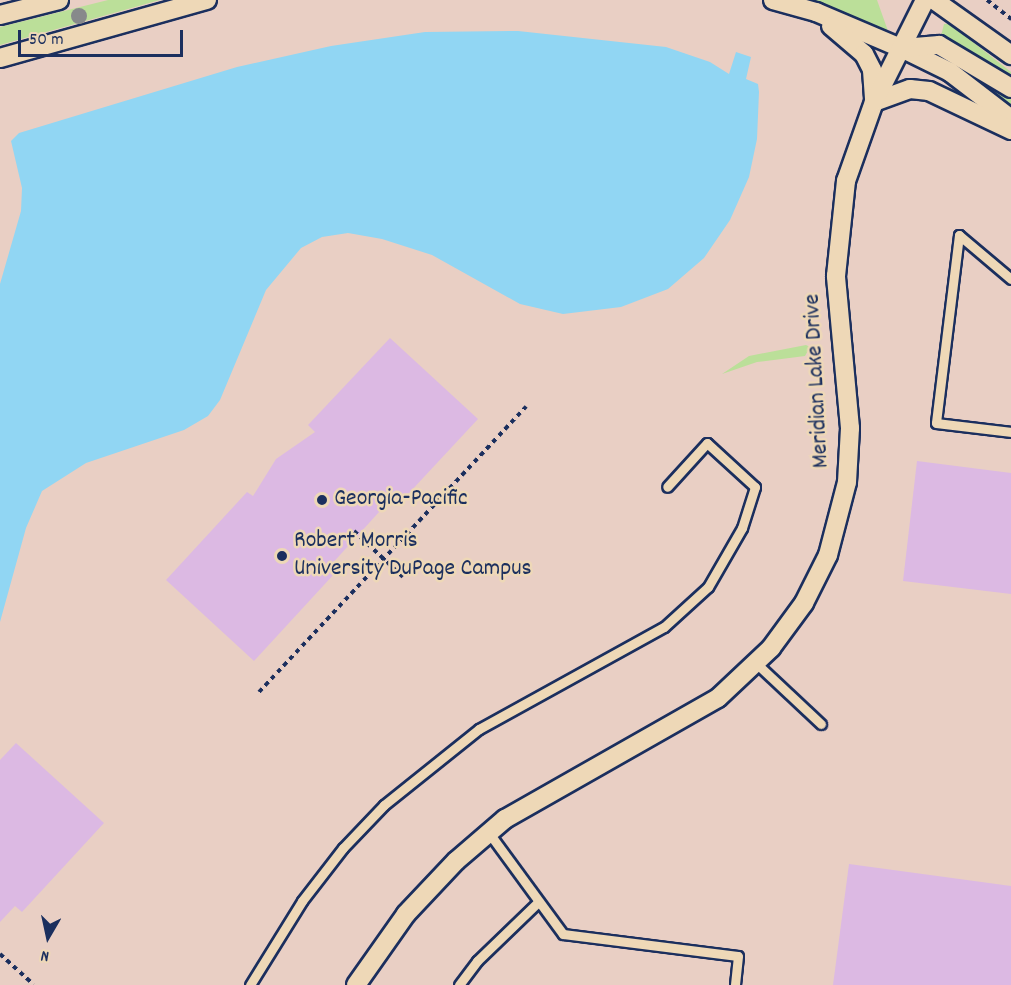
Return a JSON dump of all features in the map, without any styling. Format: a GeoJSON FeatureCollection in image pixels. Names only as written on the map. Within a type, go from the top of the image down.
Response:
{"type":"FeatureCollection","features":[{"type":"Feature","properties":{"kind":"street"},"geometry":{"type":"LineString","coordinates":[[0,15],[59,0]]}},
{"type":"Feature","properties":{"kind":"street"},"geometry":{"type":"LineString","coordinates":[[0,58],[207,0]]}},
{"type":"Feature","properties":{"kind":"street","name":"Meridian Lake Drive"},"geometry":{"type":"LineString","coordinates":[[356,985],[406,914],[489,833],[555,787],[718,698],[756,663],[804,603],[828,555],[843,507],[850,428],[836,276],[839,216],[856,143],[925,0]]}},
{"type":"Feature","properties":{"kind":"street"},"geometry":{"type":"LineString","coordinates":[[934,0],[1011,55]]}},
{"type":"Feature","properties":{"kind":"street"},"geometry":{"type":"LineString","coordinates":[[777,1],[851,25],[950,72],[993,101],[1011,119]]}},
{"type":"Feature","properties":{"kind":"street"},"geometry":{"type":"LineString","coordinates":[[777,1],[817,18],[856,43],[872,70],[874,102],[910,89],[929,92],[1011,130]]}},
{"type":"Feature","properties":{"kind":"street"},"geometry":{"type":"LineString","coordinates":[[901,48],[939,45],[1011,88]]}},
{"type":"Feature","properties":{"kind":"lane"},"geometry":{"type":"LineString","coordinates":[[1011,279],[959,235],[936,423],[1011,432]]}},
{"type":"Feature","properties":{"kind":"lane"},"geometry":{"type":"LineString","coordinates":[[250,985],[302,901],[343,848],[384,805],[479,729],[664,627],[708,587],[742,528],[755,487],[707,442],[667,487]]}},
{"type":"Feature","properties":{"kind":"lane"},"geometry":{"type":"LineString","coordinates":[[756,663],[821,724]]}},
{"type":"Feature","properties":{"kind":"lane"},"geometry":{"type":"LineString","coordinates":[[489,833],[563,934],[738,956],[735,985]]}},
{"type":"Feature","properties":{"kind":"lane"},"geometry":{"type":"LineString","coordinates":[[459,985],[477,961],[538,902]]}},
{"type":"Feature","properties":{"kind":"path"},"geometry":{"type":"LineString","coordinates":[[987,0],[1011,19]]}},
{"type":"Feature","properties":{"kind":"path"},"geometry":{"type":"LineString","coordinates":[[259,693],[526,407]]}},
{"type":"Feature","properties":{"kind":"path"},"geometry":{"type":"LineString","coordinates":[[354,531],[403,577]]}},
{"type":"Feature","properties":{"kind":"path"},"geometry":{"type":"LineString","coordinates":[[0,954],[33,984]]}},
{"type":"Feature","properties":{"kind":"shaded area"},"geometry":{"type":"Polygon","coordinates":[[[0,0],[1011,0],[1011,985],[0,985],[0,0]]]}},
{"type":"Feature","properties":{"kind":"green space"},"geometry":{"type":"Polygon","coordinates":[[[108,0],[160,0],[0,45],[0,27],[108,0]]]}},
{"type":"Feature","properties":{"kind":"green space"},"geometry":{"type":"Polygon","coordinates":[[[808,0],[877,0],[888,31],[883,31],[808,0]]]}},
{"type":"Feature","properties":{"kind":"green space"},"geometry":{"type":"Polygon","coordinates":[[[944,24],[950,24],[1011,72],[1011,79],[941,36],[944,24]]]}},
{"type":"Feature","properties":{"kind":"green space"},"geometry":{"type":"Polygon","coordinates":[[[931,52],[949,58],[1011,96],[1011,108],[931,52]]]}},
{"type":"Feature","properties":{"kind":"green space"},"geometry":{"type":"Polygon","coordinates":[[[806,345],[810,347],[805,356],[757,362],[722,374],[749,356],[806,345]]]}},
{"type":"Feature","properties":{"kind":"water"},"geometry":{"type":"Polygon","coordinates":[[[518,31],[666,47],[710,62],[729,74],[736,52],[751,57],[746,79],[758,84],[759,92],[757,139],[749,177],[730,220],[704,258],[668,289],[621,307],[563,314],[520,304],[432,255],[382,239],[348,233],[322,237],[301,248],[266,290],[220,400],[208,416],[184,430],[86,463],[42,491],[26,528],[0,622],[0,284],[21,211],[22,188],[11,141],[19,133],[237,67],[331,46],[425,32],[518,31]]]}},
{"type":"Feature","properties":{"kind":"building","name":"Georgia-Pacific"},"geometry":{"type":"Polygon","coordinates":[[[390,338],[478,419],[396,507],[389,501],[329,567],[335,573],[254,661],[166,580],[247,492],[253,496],[276,459],[315,432],[308,425],[390,338]]]}},
{"type":"Feature","properties":{"kind":"building"},"geometry":{"type":"Polygon","coordinates":[[[917,461],[1011,473],[1011,594],[903,581],[917,461]]]}},
{"type":"Feature","properties":{"kind":"building"},"geometry":{"type":"Polygon","coordinates":[[[16,743],[104,823],[22,912],[15,906],[0,922],[0,760],[16,743]]]}},
{"type":"Feature","properties":{"kind":"building"},"geometry":{"type":"Polygon","coordinates":[[[849,864],[1011,886],[1011,985],[833,985],[849,864]]]}},
{"type":"Feature","properties":{"kind":"place","name":"Georgia-Pacific"},"geometry":{"type":"Point","coordinates":[322,500]}},
{"type":"Feature","properties":{"kind":"place","name":"Robert Morris University DuPage Campus"},"geometry":{"type":"Point","coordinates":[282,556]}}]}
